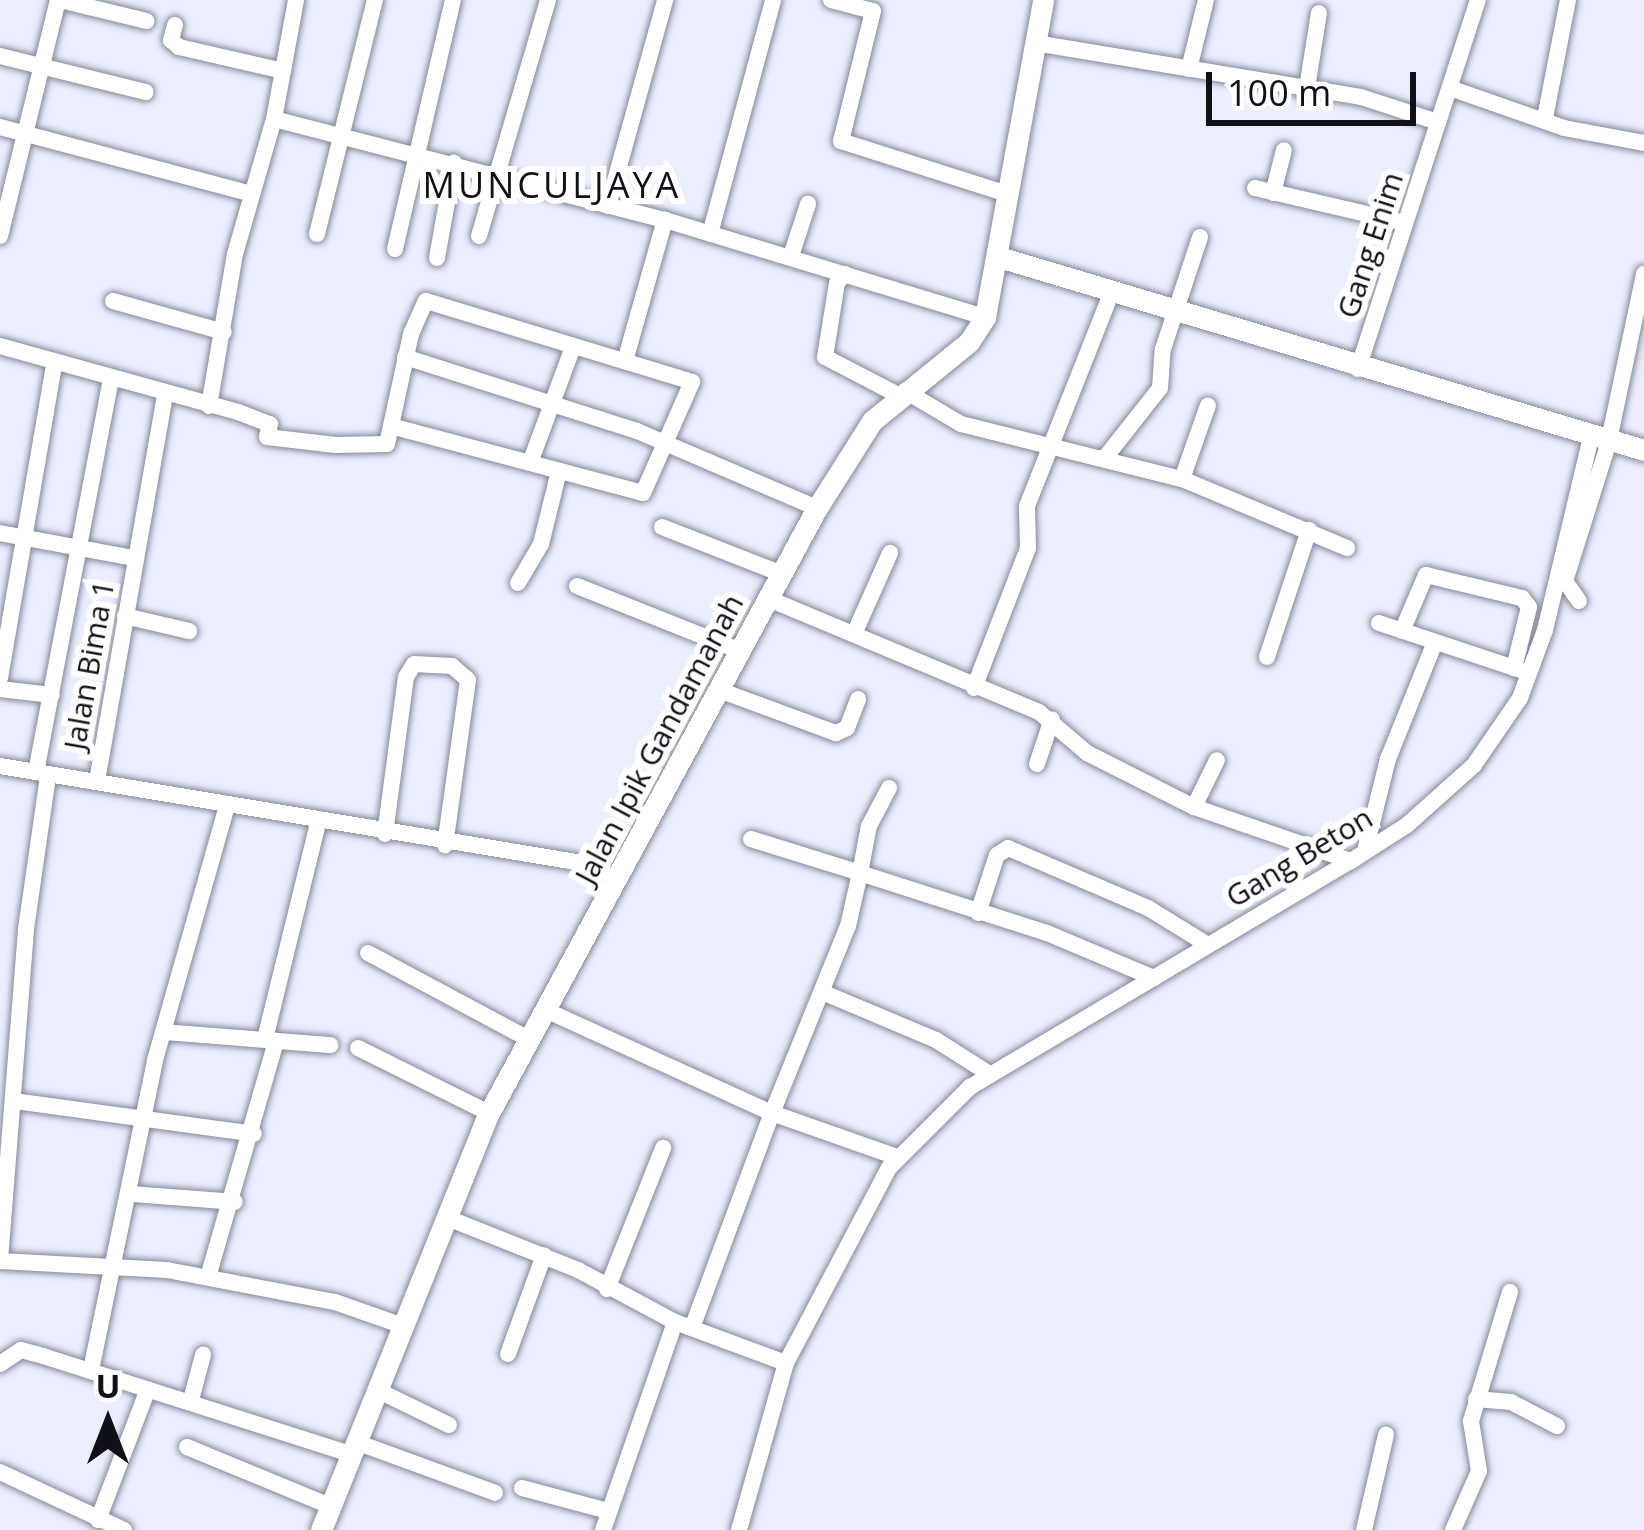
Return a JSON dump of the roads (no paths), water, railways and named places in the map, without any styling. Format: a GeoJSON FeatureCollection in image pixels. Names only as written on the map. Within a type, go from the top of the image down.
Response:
{"type":"FeatureCollection","features":[{"type":"Feature","properties":{"kind":"street"},"geometry":{"type":"LineString","coordinates":[[0,236],[5,195],[26,133],[59,0],[100,5],[146,21]]}},
{"type":"Feature","properties":{"kind":"street"},"geometry":{"type":"LineString","coordinates":[[208,406],[252,194],[274,119],[296,0]]}},
{"type":"Feature","properties":{"kind":"street"},"geometry":{"type":"LineString","coordinates":[[317,234],[375,0]]}},
{"type":"Feature","properties":{"kind":"street"},"geometry":{"type":"LineString","coordinates":[[395,249],[453,0]]}},
{"type":"Feature","properties":{"kind":"street"},"geometry":{"type":"LineString","coordinates":[[479,236],[548,0]]}},
{"type":"Feature","properties":{"kind":"street"},"geometry":{"type":"LineString","coordinates":[[608,206],[665,0]]}},
{"type":"Feature","properties":{"kind":"street"},"geometry":{"type":"LineString","coordinates":[[710,234],[773,0]]}},
{"type":"Feature","properties":{"kind":"street"},"geometry":{"type":"LineString","coordinates":[[831,0],[873,11],[841,141],[1010,195]]}},
{"type":"Feature","properties":{"kind":"street","name":"Jalan Ipik Gandamanah"},"geometry":{"type":"LineString","coordinates":[[321,1530],[489,1113],[550,1012],[817,508],[862,433],[902,393],[969,342],[985,317],[1043,0]]}},
{"type":"Feature","properties":{"kind":"street"},"geometry":{"type":"LineString","coordinates":[[1189,69],[1206,0]]}},
{"type":"Feature","properties":{"kind":"street","name":"Gang Enim"},"geometry":{"type":"LineString","coordinates":[[1358,369],[1478,0]]}},
{"type":"Feature","properties":{"kind":"street"},"geometry":{"type":"LineString","coordinates":[[1545,118],[1568,0]]}},
{"type":"Feature","properties":{"kind":"street"},"geometry":{"type":"LineString","coordinates":[[1306,94],[1319,13]]}},
{"type":"Feature","properties":{"kind":"street"},"geometry":{"type":"LineString","coordinates":[[175,25],[171,40],[178,47],[283,71]]}},
{"type":"Feature","properties":{"kind":"street"},"geometry":{"type":"LineString","coordinates":[[1035,43],[1306,94],[1361,97],[1438,122]]}},
{"type":"Feature","properties":{"kind":"street"},"geometry":{"type":"LineString","coordinates":[[0,56],[146,92]]}},
{"type":"Feature","properties":{"kind":"street"},"geometry":{"type":"LineString","coordinates":[[1450,88],[1635,141]]}},
{"type":"Feature","properties":{"kind":"street"},"geometry":{"type":"LineString","coordinates":[[274,119],[665,220],[985,317]]}},
{"type":"Feature","properties":{"kind":"street"},"geometry":{"type":"LineString","coordinates":[[0,127],[252,194]]}},
{"type":"Feature","properties":{"kind":"street"},"geometry":{"type":"LineString","coordinates":[[1284,150],[1264,190],[1405,223]]}},
{"type":"Feature","properties":{"kind":"street"},"geometry":{"type":"LineString","coordinates":[[437,258],[454,163]]}},
{"type":"Feature","properties":{"kind":"street"},"geometry":{"type":"LineString","coordinates":[[791,256],[808,204]]}},
{"type":"Feature","properties":{"kind":"street"},"geometry":{"type":"LineString","coordinates":[[626,361],[665,220]]}},
{"type":"Feature","properties":{"kind":"street"},"geometry":{"type":"LineString","coordinates":[[1104,459],[1125,422],[1160,388],[1174,313],[1200,237]]}},
{"type":"Feature","properties":{"kind":"street"},"geometry":{"type":"LineString","coordinates":[[999,257],[1358,369],[1599,441],[1644,450]]}},
{"type":"Feature","properties":{"kind":"street"},"geometry":{"type":"LineString","coordinates":[[845,274],[837,283],[825,357],[961,424],[1182,479],[1347,548]]}},
{"type":"Feature","properties":{"kind":"street"},"geometry":{"type":"LineString","coordinates":[[1579,602],[1565,581],[1599,441],[1638,343],[1644,274]]}},
{"type":"Feature","properties":{"kind":"street"},"geometry":{"type":"LineString","coordinates":[[974,688],[1028,548],[1027,506],[1111,294]]}},
{"type":"Feature","properties":{"kind":"street"},"geometry":{"type":"LineString","coordinates":[[113,301],[224,332]]}},
{"type":"Feature","properties":{"kind":"street"},"geometry":{"type":"LineString","coordinates":[[0,346],[270,424],[267,437],[385,446],[405,357],[426,301],[692,382],[643,493],[392,426]]}},
{"type":"Feature","properties":{"kind":"street"},"geometry":{"type":"LineString","coordinates":[[530,463],[573,347]]}},
{"type":"Feature","properties":{"kind":"street"},"geometry":{"type":"LineString","coordinates":[[405,357],[551,401],[664,442],[817,508]]}},
{"type":"Feature","properties":{"kind":"street"},"geometry":{"type":"LineString","coordinates":[[0,678],[55,364]]}},
{"type":"Feature","properties":{"kind":"street"},"geometry":{"type":"LineString","coordinates":[[111,378],[52,694],[0,1261],[208,1277],[335,1302],[403,1326]]}},
{"type":"Feature","properties":{"kind":"street","name":"Jalan Bima 1"},"geometry":{"type":"LineString","coordinates":[[97,782],[165,394]]}},
{"type":"Feature","properties":{"kind":"street"},"geometry":{"type":"LineString","coordinates":[[1182,479],[1208,405]]}},
{"type":"Feature","properties":{"kind":"street","name":"Gang Beton"},"geometry":{"type":"LineString","coordinates":[[739,1530],[786,1364],[896,1157],[988,1073],[1351,861],[1458,782],[1505,722],[1599,441]]}},
{"type":"Feature","properties":{"kind":"street"},"geometry":{"type":"LineString","coordinates":[[518,583],[542,544],[560,471]]}},
{"type":"Feature","properties":{"kind":"street"},"geometry":{"type":"LineString","coordinates":[[662,527],[782,574]]}},
{"type":"Feature","properties":{"kind":"street"},"geometry":{"type":"LineString","coordinates":[[1268,657],[1309,530]]}},
{"type":"Feature","properties":{"kind":"street"},"geometry":{"type":"LineString","coordinates":[[0,533],[81,544],[134,558]]}},
{"type":"Feature","properties":{"kind":"street"},"geometry":{"type":"LineString","coordinates":[[854,634],[890,553]]}},
{"type":"Feature","properties":{"kind":"street"},"geometry":{"type":"LineString","coordinates":[[1379,623],[1402,631],[1435,642],[1522,670],[1529,607],[1519,596],[1426,575],[1402,631]]}},
{"type":"Feature","properties":{"kind":"street"},"geometry":{"type":"LineString","coordinates":[[577,586],[740,651]]}},
{"type":"Feature","properties":{"kind":"street"},"geometry":{"type":"LineString","coordinates":[[769,599],[1052,718],[1087,752],[1194,807],[1351,861]]}},
{"type":"Feature","properties":{"kind":"street"},"geometry":{"type":"LineString","coordinates":[[125,616],[189,631]]}},
{"type":"Feature","properties":{"kind":"street"},"geometry":{"type":"LineString","coordinates":[[1366,847],[1388,759],[1435,642]]}},
{"type":"Feature","properties":{"kind":"street"},"geometry":{"type":"LineString","coordinates":[[385,834],[406,676],[414,664],[452,666],[468,680],[445,845]]}},
{"type":"Feature","properties":{"kind":"street"},"geometry":{"type":"LineString","coordinates":[[0,689],[52,694]]}},
{"type":"Feature","properties":{"kind":"street"},"geometry":{"type":"LineString","coordinates":[[719,690],[836,734],[847,728],[858,699]]}},
{"type":"Feature","properties":{"kind":"street"},"geometry":{"type":"LineString","coordinates":[[1037,764],[1052,718]]}},
{"type":"Feature","properties":{"kind":"street"},"geometry":{"type":"LineString","coordinates":[[1194,807],[1217,760]]}},
{"type":"Feature","properties":{"kind":"street"},"geometry":{"type":"LineString","coordinates":[[0,766],[318,824],[576,862],[619,879]]}},
{"type":"Feature","properties":{"kind":"street"},"geometry":{"type":"LineString","coordinates":[[603,1530],[862,889],[860,873],[869,826],[889,788]]}},
{"type":"Feature","properties":{"kind":"street"},"geometry":{"type":"LineString","coordinates":[[91,1370],[132,1194],[143,1118],[227,805]]}},
{"type":"Feature","properties":{"kind":"street"},"geometry":{"type":"LineString","coordinates":[[208,1277],[254,1133],[318,824]]}},
{"type":"Feature","properties":{"kind":"street"},"geometry":{"type":"LineString","coordinates":[[751,839],[978,913],[1154,978]]}},
{"type":"Feature","properties":{"kind":"street"},"geometry":{"type":"LineString","coordinates":[[978,913],[997,855],[1008,848],[1148,908],[1208,945]]}},
{"type":"Feature","properties":{"kind":"street"},"geometry":{"type":"LineString","coordinates":[[368,952],[532,1041]]}},
{"type":"Feature","properties":{"kind":"street"},"geometry":{"type":"LineString","coordinates":[[822,992],[936,1040],[988,1073]]}},
{"type":"Feature","properties":{"kind":"street"},"geometry":{"type":"LineString","coordinates":[[0,1007],[22,1008]]}},
{"type":"Feature","properties":{"kind":"street"},"geometry":{"type":"LineString","coordinates":[[550,1012],[772,1113],[896,1157]]}},
{"type":"Feature","properties":{"kind":"street"},"geometry":{"type":"LineString","coordinates":[[164,1032],[330,1045]]}},
{"type":"Feature","properties":{"kind":"street"},"geometry":{"type":"LineString","coordinates":[[358,1048],[489,1113]]}},
{"type":"Feature","properties":{"kind":"street"},"geometry":{"type":"LineString","coordinates":[[14,1101],[254,1133]]}},
{"type":"Feature","properties":{"kind":"street"},"geometry":{"type":"LineString","coordinates":[[608,1288],[663,1148]]}},
{"type":"Feature","properties":{"kind":"street"},"geometry":{"type":"LineString","coordinates":[[132,1194],[235,1202]]}},
{"type":"Feature","properties":{"kind":"street"},"geometry":{"type":"LineString","coordinates":[[445,1217],[544,1255],[683,1325],[786,1364]]}},
{"type":"Feature","properties":{"kind":"street"},"geometry":{"type":"LineString","coordinates":[[508,1354],[544,1255]]}},
{"type":"Feature","properties":{"kind":"street"},"geometry":{"type":"LineString","coordinates":[[1453,1530],[1479,1471],[1471,1432],[1476,1399],[1510,1292]]}},
{"type":"Feature","properties":{"kind":"street"},"geometry":{"type":"LineString","coordinates":[[0,1364],[21,1350],[495,1492]]}},
{"type":"Feature","properties":{"kind":"street"},"geometry":{"type":"LineString","coordinates":[[190,1400],[202,1355]]}},
{"type":"Feature","properties":{"kind":"street"},"geometry":{"type":"LineString","coordinates":[[98,1520],[148,1389]]}},
{"type":"Feature","properties":{"kind":"street"},"geometry":{"type":"LineString","coordinates":[[377,1390],[449,1425]]}},
{"type":"Feature","properties":{"kind":"street"},"geometry":{"type":"LineString","coordinates":[[1476,1399],[1511,1402],[1557,1426]]}},
{"type":"Feature","properties":{"kind":"street"},"geometry":{"type":"LineString","coordinates":[[1364,1530],[1386,1435]]}},
{"type":"Feature","properties":{"kind":"street"},"geometry":{"type":"LineString","coordinates":[[187,1447],[330,1506]]}},
{"type":"Feature","properties":{"kind":"street"},"geometry":{"type":"LineString","coordinates":[[0,1472],[124,1530]]}},
{"type":"Feature","properties":{"kind":"street"},"geometry":{"type":"LineString","coordinates":[[522,1487],[608,1511]]}},
{"type":"Feature","properties":{"kind":"district","name":"MUNCULJAYA"},"geometry":{"type":"Point","coordinates":[552,185]}}]}
